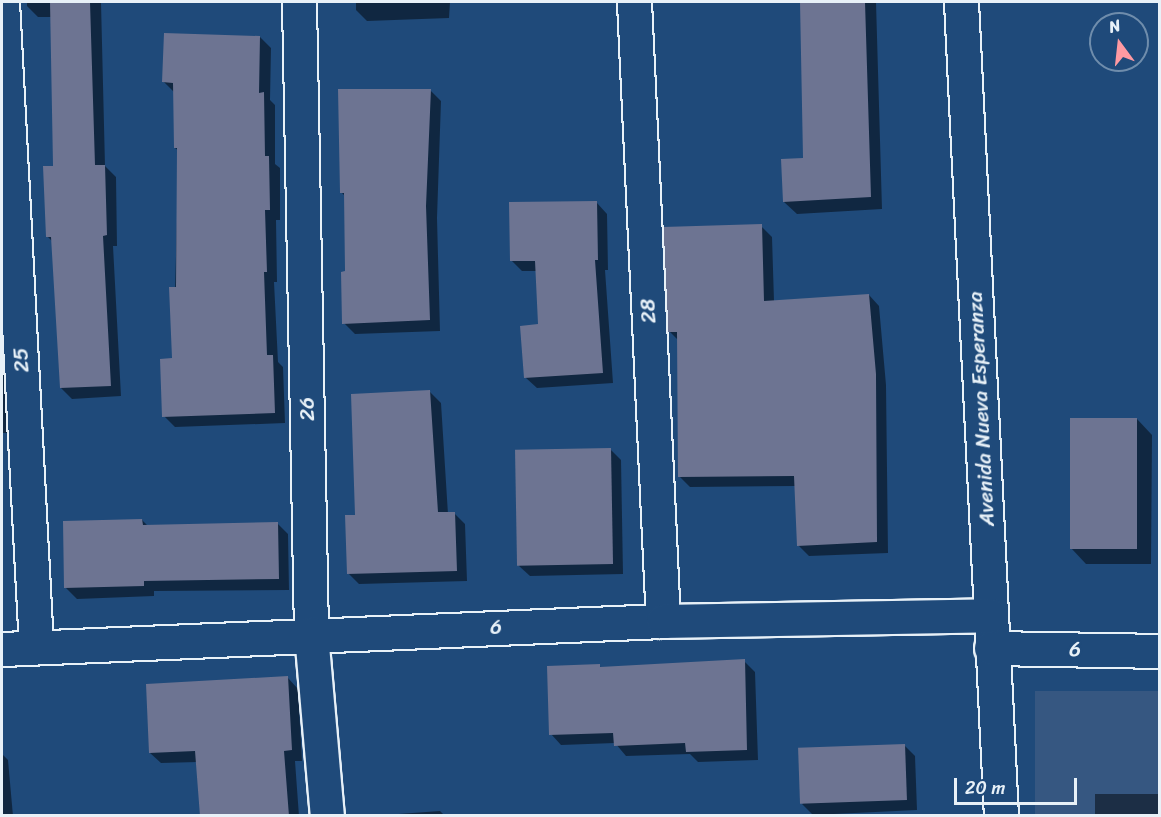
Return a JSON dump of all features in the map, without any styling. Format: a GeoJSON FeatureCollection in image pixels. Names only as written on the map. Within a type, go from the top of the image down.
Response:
{"type":"FeatureCollection","features":[{"type":"Feature","properties":{"kind":"street","name":"25"},"geometry":{"type":"LineString","coordinates":[[2,2],[36,647]]}},
{"type":"Feature","properties":{"kind":"street","name":"26"},"geometry":{"type":"LineString","coordinates":[[299,2],[311,634],[327,816]]}},
{"type":"Feature","properties":{"kind":"street","name":"28"},"geometry":{"type":"LineString","coordinates":[[634,2],[663,621]]}},
{"type":"Feature","properties":{"kind":"street","name":"Avenida Nueva Esperanza"},"geometry":{"type":"LineString","coordinates":[[961,2],[1001,816]]}},
{"type":"Feature","properties":{"kind":"street","name":"6"},"geometry":{"type":"LineString","coordinates":[[2,649],[311,634],[663,621],[991,615]]}},
{"type":"Feature","properties":{"kind":"street","name":"6"},"geometry":{"type":"LineString","coordinates":[[991,648],[1160,651]]}},
{"type":"Feature","properties":{"kind":"shaded area"},"geometry":{"type":"Polygon","coordinates":[[[1035,691],[1159,691],[1159,815],[1035,815],[1035,691]]]}},
{"type":"Feature","properties":{"kind":"building"},"geometry":{"type":"Polygon","coordinates":[[[50,2],[90,2],[95,165],[105,165],[107,235],[103,236],[111,386],[60,388],[51,237],[46,237],[43,166],[53,166],[50,2]]]}},
{"type":"Feature","properties":{"kind":"building"},"geometry":{"type":"Polygon","coordinates":[[[800,2],[865,2],[871,197],[783,202],[781,159],[803,158],[800,2]]]}},
{"type":"Feature","properties":{"kind":"building"},"geometry":{"type":"Polygon","coordinates":[[[164,33],[260,36],[259,93],[264,92],[265,156],[269,156],[270,210],[265,210],[267,272],[264,272],[267,355],[273,355],[275,413],[162,417],[160,359],[172,358],[169,287],[176,287],[177,148],[174,148],[173,83],[162,82],[164,33]]]}},
{"type":"Feature","properties":{"kind":"building"},"geometry":{"type":"Polygon","coordinates":[[[338,89],[431,89],[426,206],[430,320],[342,324],[341,272],[345,271],[344,193],[340,193],[338,89]]]}},
{"type":"Feature","properties":{"kind":"building"},"geometry":{"type":"Polygon","coordinates":[[[597,201],[598,260],[595,260],[603,373],[524,378],[520,326],[538,324],[535,261],[510,261],[509,202],[597,201]]]}},
{"type":"Feature","properties":{"kind":"building"},"geometry":{"type":"Polygon","coordinates":[[[762,224],[764,301],[869,294],[876,374],[877,542],[797,546],[794,476],[678,477],[677,332],[668,332],[663,227],[762,224]]]}},
{"type":"Feature","properties":{"kind":"building"},"geometry":{"type":"Polygon","coordinates":[[[430,390],[438,512],[455,512],[457,571],[347,574],[345,515],[355,515],[351,394],[430,390]]]}},
{"type":"Feature","properties":{"kind":"building"},"geometry":{"type":"Polygon","coordinates":[[[1070,418],[1137,418],[1137,549],[1070,549],[1070,418]]]}},
{"type":"Feature","properties":{"kind":"building"},"geometry":{"type":"Polygon","coordinates":[[[611,448],[613,564],[517,566],[515,450],[611,448]]]}},
{"type":"Feature","properties":{"kind":"building"},"geometry":{"type":"Polygon","coordinates":[[[142,519],[143,525],[278,522],[279,579],[144,581],[144,586],[64,588],[63,521],[142,519]]]}},
{"type":"Feature","properties":{"kind":"building"},"geometry":{"type":"Polygon","coordinates":[[[745,659],[747,750],[686,752],[685,743],[614,746],[613,733],[549,735],[547,666],[600,664],[600,667],[745,659]]]}},
{"type":"Feature","properties":{"kind":"building"},"geometry":{"type":"Polygon","coordinates":[[[288,676],[292,750],[284,751],[289,816],[200,816],[195,751],[149,753],[146,684],[288,676]]]}},
{"type":"Feature","properties":{"kind":"building"},"geometry":{"type":"Polygon","coordinates":[[[905,744],[907,800],[800,804],[798,748],[905,744]]]}}]}
